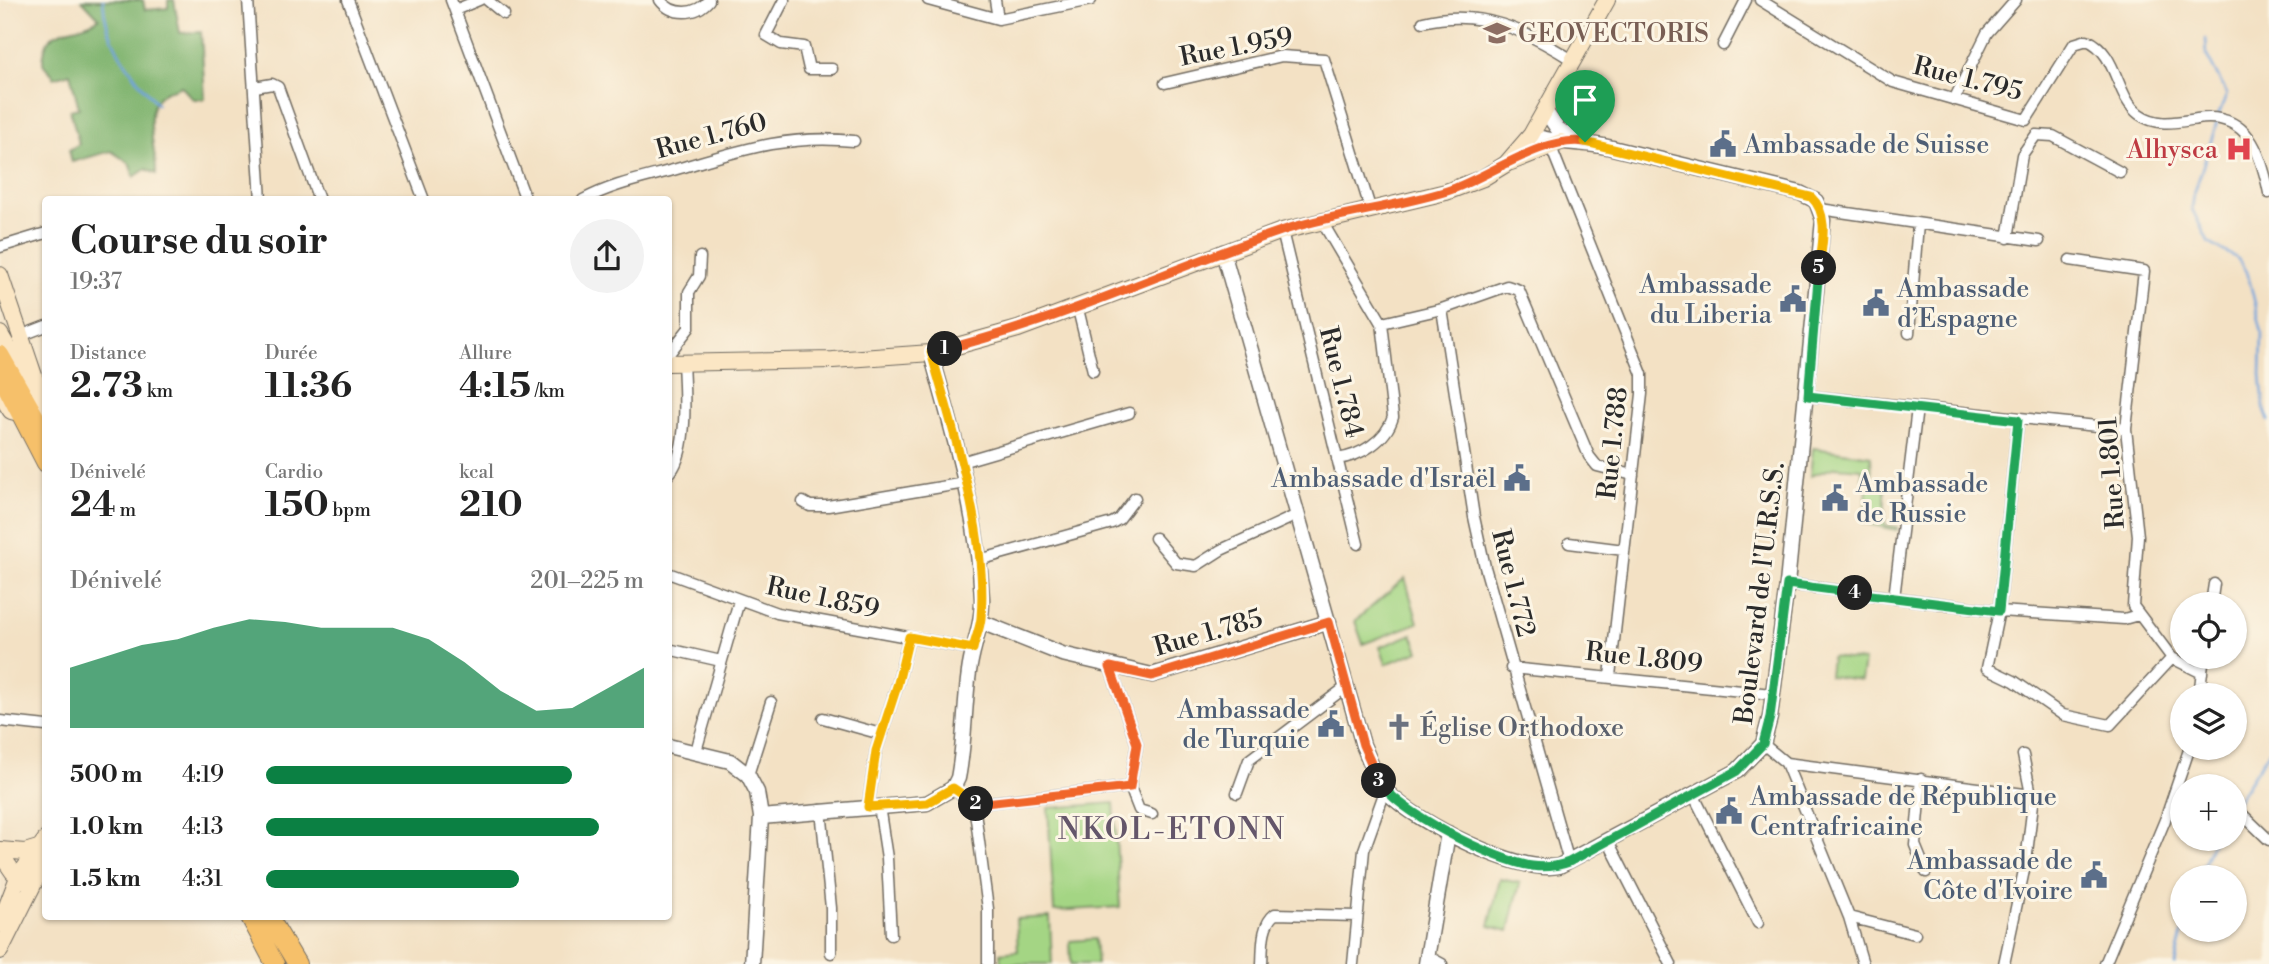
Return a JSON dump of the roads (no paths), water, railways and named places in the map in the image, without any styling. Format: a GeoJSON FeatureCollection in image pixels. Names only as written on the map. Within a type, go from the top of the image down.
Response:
{"type":"FeatureCollection","features":[{"type":"Feature","properties":{"kind":"highway"},"geometry":{"type":"LineString","coordinates":[[0,355],[42,429]]}},
{"type":"Feature","properties":{"kind":"highway"},"geometry":{"type":"LineString","coordinates":[[0,374],[42,456]]}},
{"type":"Feature","properties":{"kind":"highway"},"geometry":{"type":"LineString","coordinates":[[252,920],[275,964]]}},
{"type":"Feature","properties":{"kind":"highway"},"geometry":{"type":"LineString","coordinates":[[272,920],[297,964]]}},
{"type":"Feature","properties":{"kind":"main road"},"geometry":{"type":"LineString","coordinates":[[1506,164],[1531,135],[1546,112],[1607,0]]}},
{"type":"Feature","properties":{"kind":"main road"},"geometry":{"type":"LineString","coordinates":[[673,360],[834,360],[931,352],[1006,332],[1282,231],[1446,191],[1483,178],[1506,164],[1563,143]]}},
{"type":"Feature","properties":{"kind":"main road"},"geometry":{"type":"LineString","coordinates":[[0,275],[42,400]]}},
{"type":"Feature","properties":{"kind":"main road"},"geometry":{"type":"LineString","coordinates":[[0,334],[42,404]]}},
{"type":"Feature","properties":{"kind":"main road"},"geometry":{"type":"LineString","coordinates":[[0,394],[11,411],[19,413]]}},
{"type":"Feature","properties":{"kind":"main road"},"geometry":{"type":"LineString","coordinates":[[0,852],[42,849]]}},
{"type":"Feature","properties":{"kind":"main road"},"geometry":{"type":"LineString","coordinates":[[0,924],[42,851]]}},
{"type":"Feature","properties":{"kind":"main road"},"geometry":{"type":"LineString","coordinates":[[0,852],[24,880]]}},
{"type":"Feature","properties":{"kind":"main road"},"geometry":{"type":"LineString","coordinates":[[0,951],[24,880]]}},
{"type":"Feature","properties":{"kind":"street"},"geometry":{"type":"LineString","coordinates":[[248,0],[261,196]]}},
{"type":"Feature","properties":{"kind":"street"},"geometry":{"type":"LineString","coordinates":[[348,0],[422,196]]}},
{"type":"Feature","properties":{"kind":"street"},"geometry":{"type":"LineString","coordinates":[[479,0],[453,5],[525,196]]}},
{"type":"Feature","properties":{"kind":"street"},"geometry":{"type":"LineString","coordinates":[[487,0],[504,14]]}},
{"type":"Feature","properties":{"kind":"street"},"geometry":{"type":"LineString","coordinates":[[660,0],[670,9],[686,13],[702,8],[709,0]]}},
{"type":"Feature","properties":{"kind":"street"},"geometry":{"type":"LineString","coordinates":[[784,0],[766,35],[781,44],[804,47],[808,69],[832,69]]}},
{"type":"Feature","properties":{"kind":"street"},"geometry":{"type":"LineString","coordinates":[[928,0],[998,19],[1091,0]]}},
{"type":"Feature","properties":{"kind":"street"},"geometry":{"type":"LineString","coordinates":[[995,0],[998,19]]}},
{"type":"Feature","properties":{"kind":"street"},"geometry":{"type":"LineString","coordinates":[[1723,45],[1746,0]]}},
{"type":"Feature","properties":{"kind":"street"},"geometry":{"type":"LineString","coordinates":[[1954,100],[1987,33],[2016,0]]}},
{"type":"Feature","properties":{"kind":"street","name":"Rue 1.795"},"geometry":{"type":"LineString","coordinates":[[1769,2],[1893,82],[2026,120],[2074,44],[2087,40],[2109,60],[2133,108],[2141,115],[2175,124],[2208,119],[2228,121],[2242,128],[2253,141],[2269,194]]}},
{"type":"Feature","properties":{"kind":"street"},"geometry":{"type":"LineString","coordinates":[[1423,22],[1462,16],[1507,24],[1574,61]]}},
{"type":"Feature","properties":{"kind":"street","name":"Rue 1.959"},"geometry":{"type":"LineString","coordinates":[[1165,83],[1282,56],[1324,59],[1371,211]]}},
{"type":"Feature","properties":{"kind":"street"},"geometry":{"type":"LineString","coordinates":[[255,87],[272,84],[278,87],[318,196]]}},
{"type":"Feature","properties":{"kind":"street"},"geometry":{"type":"LineString","coordinates":[[1546,112],[1558,128],[1563,143]]}},
{"type":"Feature","properties":{"kind":"street"},"geometry":{"type":"LineString","coordinates":[[2026,120],[2036,135]]}},
{"type":"Feature","properties":{"kind":"street"},"geometry":{"type":"LineString","coordinates":[[1531,135],[1800,193],[1811,197],[1820,209],[2039,241]]}},
{"type":"Feature","properties":{"kind":"street"},"geometry":{"type":"LineString","coordinates":[[2036,135],[2053,136],[2120,172]]}},
{"type":"Feature","properties":{"kind":"street"},"geometry":{"type":"LineString","coordinates":[[2008,238],[2022,155],[2036,135]]}},
{"type":"Feature","properties":{"kind":"street","name":"Rue 1.760"},"geometry":{"type":"LineString","coordinates":[[590,196],[611,185],[776,140],[829,138],[854,141]]}},
{"type":"Feature","properties":{"kind":"street","name":"Rue 1.788"},"geometry":{"type":"LineString","coordinates":[[1563,143],[1642,373],[1642,394],[1610,676]]}},
{"type":"Feature","properties":{"kind":"street","name":"Boulevard de l'U.R.S.S."},"geometry":{"type":"LineString","coordinates":[[1385,792],[1448,833],[1512,862],[1547,868],[1569,862],[1737,771],[1763,744],[1787,584],[1808,396],[1824,220],[1820,209]]}},
{"type":"Feature","properties":{"kind":"street"},"geometry":{"type":"LineString","coordinates":[[1321,220],[1382,323],[1393,417],[1391,424],[1363,453],[1337,460]]}},
{"type":"Feature","properties":{"kind":"street"},"geometry":{"type":"LineString","coordinates":[[1909,333],[1918,224]]}},
{"type":"Feature","properties":{"kind":"street","name":"Rue 1.784"},"geometry":{"type":"LineString","coordinates":[[1282,231],[1358,544]]}},
{"type":"Feature","properties":{"kind":"street"},"geometry":{"type":"LineString","coordinates":[[0,247],[42,234]]}},
{"type":"Feature","properties":{"kind":"street"},"geometry":{"type":"LineString","coordinates":[[1223,252],[1363,745],[1385,792],[1364,850],[1353,964]]}},
{"type":"Feature","properties":{"kind":"street"},"geometry":{"type":"LineString","coordinates":[[672,469],[679,458],[684,407],[673,360],[689,328],[689,292],[699,276],[700,257]]}},
{"type":"Feature","properties":{"kind":"street","name":"Rue 1.801"},"geometry":{"type":"LineString","coordinates":[[2070,260],[2144,271],[2126,429],[2138,536],[2133,595],[2138,615]]}},
{"type":"Feature","properties":{"kind":"street"},"geometry":{"type":"LineString","coordinates":[[1382,323],[1442,310],[1507,286],[1519,290],[1589,456],[1597,466],[1633,475]]}},
{"type":"Feature","properties":{"kind":"street"},"geometry":{"type":"LineString","coordinates":[[1077,305],[1093,371]]}},
{"type":"Feature","properties":{"kind":"street","name":"Rue 1.772"},"geometry":{"type":"LineString","coordinates":[[1442,310],[1474,517],[1511,668],[1569,862]]}},
{"type":"Feature","properties":{"kind":"street"},"geometry":{"type":"LineString","coordinates":[[20,336],[42,328]]}},
{"type":"Feature","properties":{"kind":"street"},"geometry":{"type":"LineString","coordinates":[[761,817],[927,803],[953,788],[961,764],[973,649],[981,622],[979,560],[961,462],[931,352]]}},
{"type":"Feature","properties":{"kind":"street"},"geometry":{"type":"LineString","coordinates":[[1808,396],[2018,420],[2126,429]]}},
{"type":"Feature","properties":{"kind":"street"},"geometry":{"type":"LineString","coordinates":[[1894,598],[1917,408]]}},
{"type":"Feature","properties":{"kind":"street"},"geometry":{"type":"LineString","coordinates":[[961,462],[1129,413]]}},
{"type":"Feature","properties":{"kind":"street"},"geometry":{"type":"LineString","coordinates":[[2018,420],[1999,611],[1986,665],[2063,715],[2110,725],[2170,660]]}},
{"type":"Feature","properties":{"kind":"street"},"geometry":{"type":"LineString","coordinates":[[803,502],[810,506],[828,506],[965,483]]}},
{"type":"Feature","properties":{"kind":"street"},"geometry":{"type":"LineString","coordinates":[[979,560],[1111,523],[1119,519],[1135,498]]}},
{"type":"Feature","properties":{"kind":"street"},"geometry":{"type":"LineString","coordinates":[[1155,538],[1176,564],[1196,566],[1221,550],[1297,515]]}},
{"type":"Feature","properties":{"kind":"street"},"geometry":{"type":"LineString","coordinates":[[1569,543],[1624,550]]}},
{"type":"Feature","properties":{"kind":"street","name":"Rue 1.859"},"geometry":{"type":"LineString","coordinates":[[672,575],[739,601],[818,622],[973,649]]}},
{"type":"Feature","properties":{"kind":"street"},"geometry":{"type":"LineString","coordinates":[[1787,584],[1999,611],[2123,619],[2138,615],[2170,655]]}},
{"type":"Feature","properties":{"kind":"street"},"geometry":{"type":"LineString","coordinates":[[2213,592],[2214,584]]}},
{"type":"Feature","properties":{"kind":"street"},"geometry":{"type":"LineString","coordinates":[[696,751],[739,601]]}},
{"type":"Feature","properties":{"kind":"street","name":"Rue 1.785"},"geometry":{"type":"LineString","coordinates":[[981,622],[1032,644],[1110,667],[1152,676],[1329,622]]}},
{"type":"Feature","properties":{"kind":"street"},"geometry":{"type":"LineString","coordinates":[[891,935],[887,858],[874,806],[876,751],[909,637]]}},
{"type":"Feature","properties":{"kind":"street"},"geometry":{"type":"LineString","coordinates":[[672,650],[721,661]]}},
{"type":"Feature","properties":{"kind":"street"},"geometry":{"type":"LineString","coordinates":[[1110,667],[1137,744],[1130,787],[1139,810],[1152,814]]}},
{"type":"Feature","properties":{"kind":"street","name":"Rue 1.809"},"geometry":{"type":"LineString","coordinates":[[1511,668],[1772,694]]}},
{"type":"Feature","properties":{"kind":"street"},"geometry":{"type":"LineString","coordinates":[[2194,669],[2202,673]]}},
{"type":"Feature","properties":{"kind":"street"},"geometry":{"type":"LineString","coordinates":[[2201,683],[2202,669]]}},
{"type":"Feature","properties":{"kind":"street"},"geometry":{"type":"LineString","coordinates":[[1237,793],[1249,760],[1346,687]]}},
{"type":"Feature","properties":{"kind":"street"},"geometry":{"type":"LineString","coordinates":[[748,775],[771,702]]}},
{"type":"Feature","properties":{"kind":"street"},"geometry":{"type":"LineString","coordinates":[[823,718],[881,734]]}},
{"type":"Feature","properties":{"kind":"street"},"geometry":{"type":"LineString","coordinates":[[0,721],[42,726]]}},
{"type":"Feature","properties":{"kind":"street"},"geometry":{"type":"LineString","coordinates":[[1763,744],[1786,763],[1849,917],[1863,964]]}},
{"type":"Feature","properties":{"kind":"street"},"geometry":{"type":"LineString","coordinates":[[672,747],[730,761],[748,775],[757,792],[761,817],[752,964]]}},
{"type":"Feature","properties":{"kind":"street"},"geometry":{"type":"LineString","coordinates":[[2004,964],[2026,861],[2032,795],[2023,755]]}},
{"type":"Feature","properties":{"kind":"street"},"geometry":{"type":"LineString","coordinates":[[2105,964],[2165,820],[2186,760]]}},
{"type":"Feature","properties":{"kind":"street"},"geometry":{"type":"LineString","coordinates":[[1786,763],[2032,795]]}},
{"type":"Feature","properties":{"kind":"street"},"geometry":{"type":"LineString","coordinates":[[1921,779],[1916,845],[1926,872]]}},
{"type":"Feature","properties":{"kind":"street"},"geometry":{"type":"LineString","coordinates":[[953,788],[974,804],[1130,787]]}},
{"type":"Feature","properties":{"kind":"street"},"geometry":{"type":"LineString","coordinates":[[1693,794],[1758,922]]}},
{"type":"Feature","properties":{"kind":"street"},"geometry":{"type":"LineString","coordinates":[[974,804],[988,909],[988,964]]}},
{"type":"Feature","properties":{"kind":"street"},"geometry":{"type":"LineString","coordinates":[[821,810],[831,908],[831,953]]}},
{"type":"Feature","properties":{"kind":"street"},"geometry":{"type":"LineString","coordinates":[[2247,818],[2269,840]]}},
{"type":"Feature","properties":{"kind":"street"},"geometry":{"type":"LineString","coordinates":[[1442,964],[1427,960],[1448,833]]}},
{"type":"Feature","properties":{"kind":"street"},"geometry":{"type":"LineString","coordinates":[[1608,841],[1671,964]]}},
{"type":"Feature","properties":{"kind":"street"},"geometry":{"type":"LineString","coordinates":[[1262,964],[1264,931],[1269,918],[1275,914],[1356,916]]}},
{"type":"Feature","properties":{"kind":"street"},"geometry":{"type":"LineString","coordinates":[[1849,917],[1915,934]]}},
{"type":"Feature","properties":{"kind":"waterway"},"geometry":{"type":"LineString","coordinates":[[103,0],[114,43],[129,68],[157,104]]}},
{"type":"Feature","properties":{"kind":"waterway"},"geometry":{"type":"LineString","coordinates":[[2206,39],[2207,56],[2227,94],[2218,116]]}},
{"type":"Feature","properties":{"kind":"waterway"},"geometry":{"type":"LineString","coordinates":[[2217,122],[2194,194],[2192,209],[2209,243],[2238,259],[2248,275],[2262,332],[2261,375],[2264,407],[2269,421]]}},
{"type":"Feature","properties":{"kind":"waterway"},"geometry":{"type":"LineString","coordinates":[[2247,785],[2269,751]]}},
{"type":"Feature","properties":{"kind":"waterway"},"geometry":{"type":"LineString","coordinates":[[2204,865],[2209,851]]}},
{"type":"Feature","properties":{"kind":"waterway"},"geometry":{"type":"LineString","coordinates":[[2175,964],[2180,942]]}},
{"type":"Feature","properties":{"kind":"place","name":"GEOVECTORIS"},"geometry":{"type":"Point","coordinates":[1497,33]}},
{"type":"Feature","properties":{"kind":"place","name":"Ambassade de Suisse"},"geometry":{"type":"Point","coordinates":[1723,144]}},
{"type":"Feature","properties":{"kind":"place","name":"Alhysca"},"geometry":{"type":"Point","coordinates":[2239,149]}},
{"type":"Feature","properties":{"kind":"place","name":"Ambassade du Liberia"},"geometry":{"type":"Point","coordinates":[1793,299]}},
{"type":"Feature","properties":{"kind":"place","name":"Ambassade d’Espagne"},"geometry":{"type":"Point","coordinates":[1876,303]}},
{"type":"Feature","properties":{"kind":"place","name":"Ambassade d'Israël"},"geometry":{"type":"Point","coordinates":[1517,478]}},
{"type":"Feature","properties":{"kind":"place","name":"Ambassade de Russie"},"geometry":{"type":"Point","coordinates":[1835,498]}},
{"type":"Feature","properties":{"kind":"place","name":"Ambassade de Turquie"},"geometry":{"type":"Point","coordinates":[1331,724]}},
{"type":"Feature","properties":{"kind":"place","name":"Église Orthodoxe"},"geometry":{"type":"Point","coordinates":[1399,727]}},
{"type":"Feature","properties":{"kind":"place","name":"Ambassade de République Centrafricaine"},"geometry":{"type":"Point","coordinates":[1729,811]}},
{"type":"Feature","properties":{"kind":"place","name":"Ambassade de Côte d'Ivoire"},"geometry":{"type":"Point","coordinates":[2094,875]}},
{"type":"Feature","properties":{"kind":"district","name":"NKOL-ETONN"},"geometry":{"type":"Point","coordinates":[1172,829]}}]}
